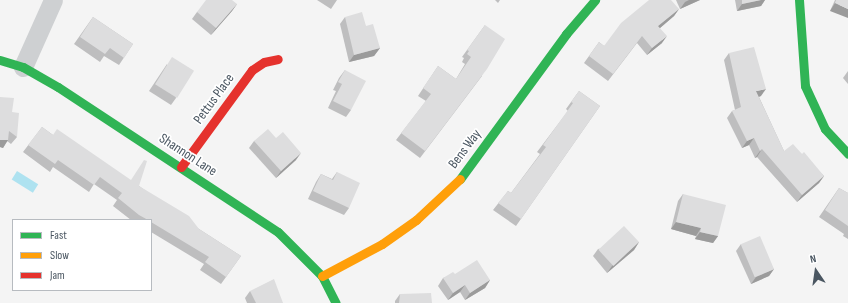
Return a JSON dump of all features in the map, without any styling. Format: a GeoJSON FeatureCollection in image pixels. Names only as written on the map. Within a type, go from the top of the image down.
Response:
{"type":"FeatureCollection","features":[{"type":"Feature","properties":{"kind":"street"},"geometry":{"type":"LineString","coordinates":[[23,67],[52,0]]}},
{"type":"Feature","properties":{"kind":"street"},"geometry":{"type":"LineString","coordinates":[[799,0],[800,57],[805,86],[825,129],[848,154]]}},
{"type":"Feature","properties":{"kind":"street","name":"Bens Way"},"geometry":{"type":"LineString","coordinates":[[322,276],[382,244],[416,220],[454,187],[586,3]]}},
{"type":"Feature","properties":{"kind":"street","name":"Pettus Place"},"geometry":{"type":"LineString","coordinates":[[181,167],[252,70],[264,62],[278,59]]}},
{"type":"Feature","properties":{"kind":"street","name":"Shannon Lane"},"geometry":{"type":"LineString","coordinates":[[0,60],[23,67],[58,87],[278,232],[322,276],[336,303]]}},
{"type":"Feature","properties":{"kind":"water"},"geometry":{"type":"Polygon","coordinates":[[[17,171],[38,184],[33,193],[12,179],[17,171]]]}},
{"type":"Feature","properties":{"kind":"building"},"geometry":{"type":"Polygon","coordinates":[[[206,0],[232,0],[237,4],[216,28],[197,12],[206,0]]]}},
{"type":"Feature","properties":{"kind":"building"},"geometry":{"type":"Polygon","coordinates":[[[649,0],[671,0],[679,9],[658,26],[667,36],[652,48],[642,36],[613,74],[589,56],[599,42],[604,46],[621,23],[649,0]]]}},
{"type":"Feature","properties":{"kind":"building"},"geometry":{"type":"Polygon","coordinates":[[[742,0],[761,0],[742,4],[742,0]]]}},
{"type":"Feature","properties":{"kind":"building"},"geometry":{"type":"Polygon","coordinates":[[[836,0],[848,0],[848,9],[835,3],[836,0]]]}},
{"type":"Feature","properties":{"kind":"building"},"geometry":{"type":"Polygon","coordinates":[[[362,12],[366,26],[373,24],[380,48],[354,55],[345,17],[362,12]]]}},
{"type":"Feature","properties":{"kind":"building"},"geometry":{"type":"Polygon","coordinates":[[[93,17],[133,44],[124,58],[110,48],[105,54],[80,37],[93,17]]]}},
{"type":"Feature","properties":{"kind":"building"},"geometry":{"type":"Polygon","coordinates":[[[485,25],[505,39],[487,69],[425,151],[401,133],[431,94],[423,88],[438,66],[456,79],[471,57],[467,54],[469,51],[467,50],[485,25]]]}},
{"type":"Feature","properties":{"kind":"building"},"geometry":{"type":"Polygon","coordinates":[[[754,47],[766,89],[756,91],[784,151],[793,144],[802,154],[804,152],[824,176],[802,195],[762,149],[760,151],[754,138],[747,141],[732,111],[741,107],[729,53],[754,47]]]}},
{"type":"Feature","properties":{"kind":"building"},"geometry":{"type":"Polygon","coordinates":[[[172,57],[194,71],[177,98],[155,84],[172,57]]]}},
{"type":"Feature","properties":{"kind":"building"},"geometry":{"type":"Polygon","coordinates":[[[345,70],[366,81],[351,110],[333,101],[342,84],[338,82],[345,70]]]}},
{"type":"Feature","properties":{"kind":"building"},"geometry":{"type":"Polygon","coordinates":[[[579,91],[600,106],[521,219],[498,203],[508,191],[511,193],[546,147],[543,145],[573,103],[571,102],[579,91]]]}},
{"type":"Feature","properties":{"kind":"building"},"geometry":{"type":"Polygon","coordinates":[[[0,97],[14,98],[12,112],[19,113],[17,137],[9,131],[8,140],[0,140],[0,97]]]}},
{"type":"Feature","properties":{"kind":"building"},"geometry":{"type":"Polygon","coordinates":[[[42,127],[53,135],[57,129],[131,180],[144,160],[147,161],[139,186],[189,216],[199,229],[241,256],[226,277],[205,262],[209,257],[152,223],[152,219],[146,219],[139,215],[118,198],[122,193],[100,177],[94,185],[58,160],[55,164],[28,145],[42,127]]]}},
{"type":"Feature","properties":{"kind":"building"},"geometry":{"type":"Polygon","coordinates":[[[268,129],[276,138],[283,132],[301,153],[281,171],[254,141],[268,129]]]}},
{"type":"Feature","properties":{"kind":"building"},"geometry":{"type":"Polygon","coordinates":[[[337,172],[360,183],[349,208],[313,191],[321,174],[333,180],[337,172]]]}},
{"type":"Feature","properties":{"kind":"building"},"geometry":{"type":"Polygon","coordinates":[[[839,188],[848,193],[848,226],[825,210],[839,188]]]}},
{"type":"Feature","properties":{"kind":"building"},"geometry":{"type":"Polygon","coordinates":[[[683,194],[726,205],[718,236],[700,232],[701,228],[676,222],[683,194]]]}},
{"type":"Feature","properties":{"kind":"building"},"geometry":{"type":"Polygon","coordinates":[[[624,226],[639,242],[613,266],[598,250],[624,226]]]}},
{"type":"Feature","properties":{"kind":"building"},"geometry":{"type":"Polygon","coordinates":[[[760,236],[774,269],[755,277],[741,244],[760,236]]]}},
{"type":"Feature","properties":{"kind":"building"},"geometry":{"type":"Polygon","coordinates":[[[477,260],[490,280],[470,293],[465,285],[453,293],[443,278],[453,272],[455,274],[477,260]]]}},
{"type":"Feature","properties":{"kind":"building"},"geometry":{"type":"Polygon","coordinates":[[[274,279],[283,303],[256,303],[250,291],[274,279]]]}},
{"type":"Feature","properties":{"kind":"building"},"geometry":{"type":"Polygon","coordinates":[[[431,293],[432,303],[399,303],[400,294],[431,293]]]}},
{"type":"Feature","properties":{"kind":"traffic: fast"},"geometry":{"type":"LineString","coordinates":[[460,179],[566,34],[595,0]]}},
{"type":"Feature","properties":{"kind":"traffic: fast"},"geometry":{"type":"LineString","coordinates":[[799,0],[805,86],[825,129],[848,154]]}},
{"type":"Feature","properties":{"kind":"traffic: fast"},"geometry":{"type":"LineString","coordinates":[[0,60],[23,67],[58,87],[278,232],[322,276],[336,303]]}},
{"type":"Feature","properties":{"kind":"traffic: slow"},"geometry":{"type":"LineString","coordinates":[[322,276],[382,244],[416,220],[460,179]]}},
{"type":"Feature","properties":{"kind":"traffic: jam"},"geometry":{"type":"LineString","coordinates":[[181,167],[252,70],[264,62],[278,59]]}}]}
